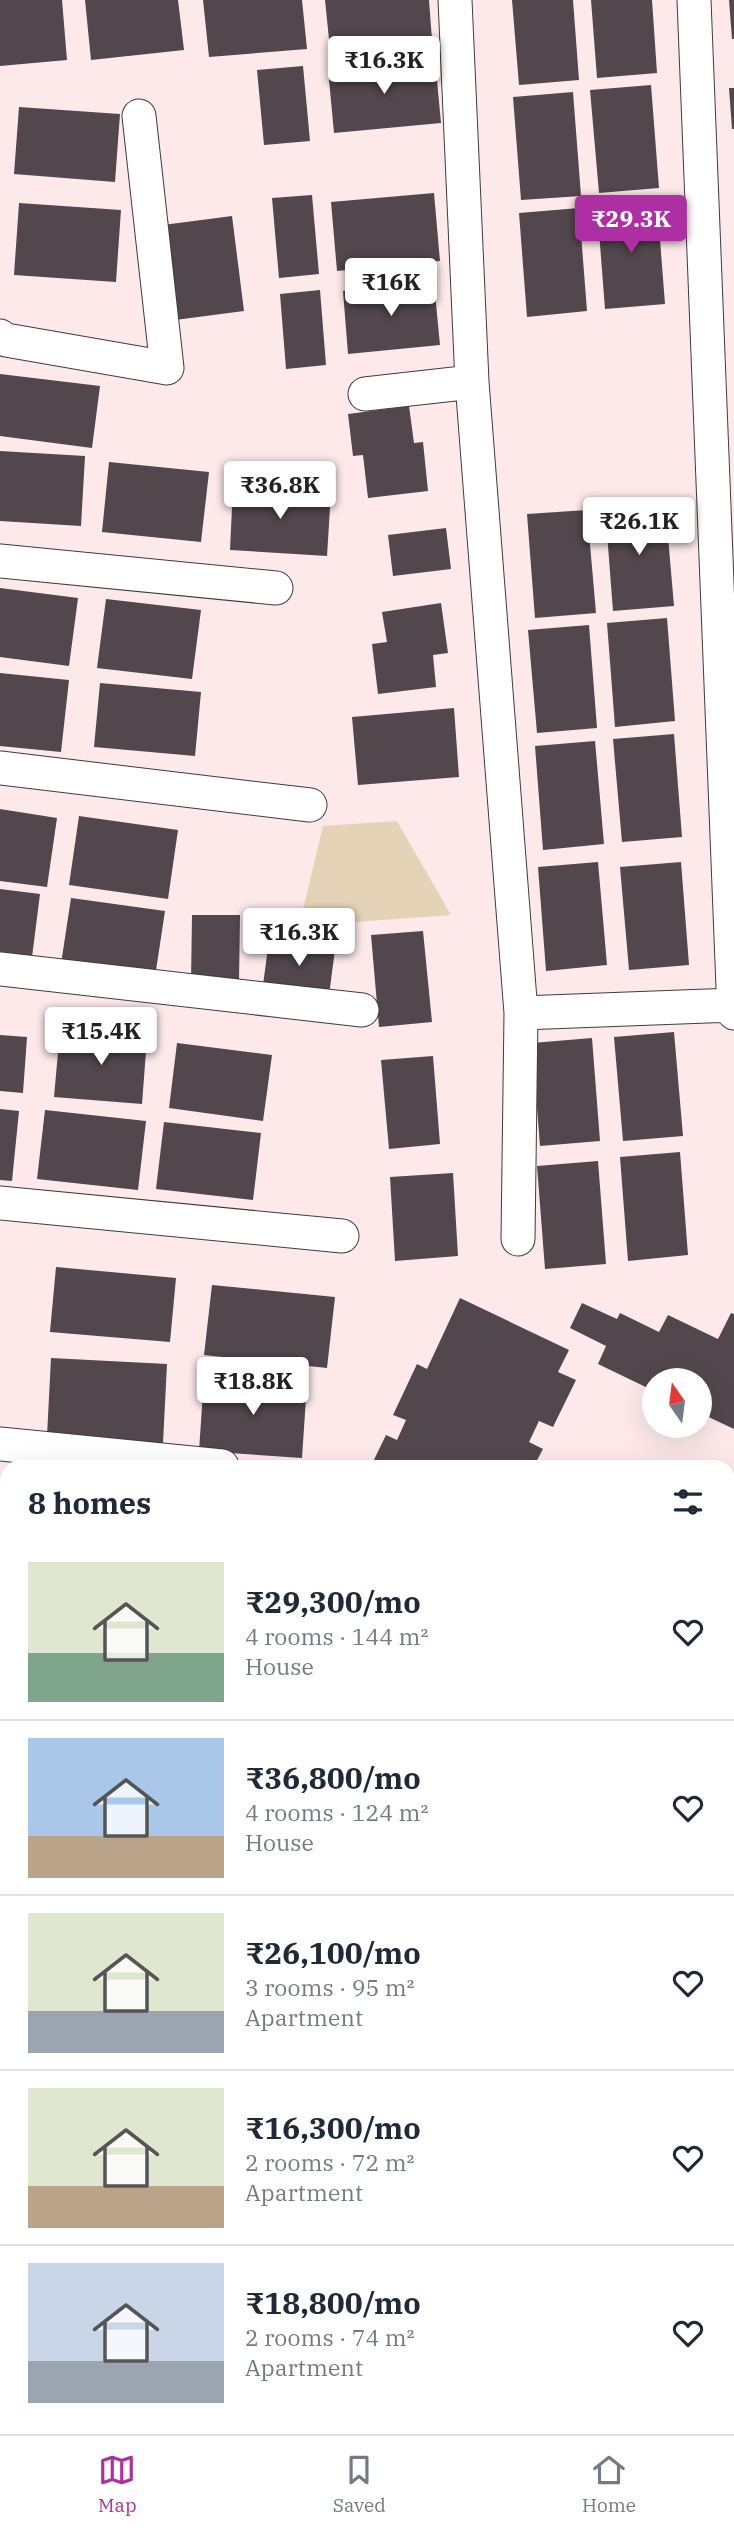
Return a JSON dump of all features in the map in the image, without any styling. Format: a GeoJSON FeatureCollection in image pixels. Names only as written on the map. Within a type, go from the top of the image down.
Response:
{"type":"FeatureCollection","features":[{"type":"Feature","properties":{"kind":"street"},"geometry":{"type":"LineString","coordinates":[[455,0],[472,382],[521,1013],[518,1239]]}},
{"type":"Feature","properties":{"kind":"street"},"geometry":{"type":"LineString","coordinates":[[521,1013],[734,1008],[694,0]]}},
{"type":"Feature","properties":{"kind":"street"},"geometry":{"type":"LineString","coordinates":[[0,336],[6,340],[167,368],[139,116]]}},
{"type":"Feature","properties":{"kind":"street"},"geometry":{"type":"LineString","coordinates":[[365,394],[472,382]]}},
{"type":"Feature","properties":{"kind":"street"},"geometry":{"type":"LineString","coordinates":[[0,561],[276,588]]}},
{"type":"Feature","properties":{"kind":"street"},"geometry":{"type":"LineString","coordinates":[[0,768],[310,805]]}},
{"type":"Feature","properties":{"kind":"street"},"geometry":{"type":"LineString","coordinates":[[0,969],[362,1010]]}},
{"type":"Feature","properties":{"kind":"street"},"geometry":{"type":"LineString","coordinates":[[0,1203],[342,1236]]}},
{"type":"Feature","properties":{"kind":"street"},"geometry":{"type":"LineString","coordinates":[[0,1444],[161,1460]]}},
{"type":"Feature","properties":{"kind":"shaded area"},"geometry":{"type":"Polygon","coordinates":[[[397,821],[451,915],[299,926],[323,826],[397,821]]]}},
{"type":"Feature","properties":{"kind":"building"},"geometry":{"type":"Polygon","coordinates":[[[0,0],[62,0],[67,60],[0,66],[0,0]]]}},
{"type":"Feature","properties":{"kind":"building"},"geometry":{"type":"Polygon","coordinates":[[[85,0],[178,0],[184,50],[91,60],[85,0]]]}},
{"type":"Feature","properties":{"kind":"building"},"geometry":{"type":"Polygon","coordinates":[[[203,0],[302,0],[307,49],[209,57],[203,0]]]}},
{"type":"Feature","properties":{"kind":"building"},"geometry":{"type":"Polygon","coordinates":[[[325,0],[429,0],[432,40],[330,49],[325,0]]]}},
{"type":"Feature","properties":{"kind":"building"},"geometry":{"type":"Polygon","coordinates":[[[512,0],[573,0],[579,80],[519,85],[512,0]]]}},
{"type":"Feature","properties":{"kind":"building"},"geometry":{"type":"Polygon","coordinates":[[[591,0],[652,0],[657,73],[597,78],[591,0]]]}},
{"type":"Feature","properties":{"kind":"building"},"geometry":{"type":"Polygon","coordinates":[[[729,0],[734,0],[734,39],[732,39],[729,0]]]}},
{"type":"Feature","properties":{"kind":"building"},"geometry":{"type":"Polygon","coordinates":[[[435,59],[441,123],[334,133],[328,69],[435,59]]]}},
{"type":"Feature","properties":{"kind":"building"},"geometry":{"type":"Polygon","coordinates":[[[303,66],[310,141],[264,145],[257,70],[303,66]]]}},
{"type":"Feature","properties":{"kind":"building"},"geometry":{"type":"Polygon","coordinates":[[[651,85],[659,188],[599,193],[590,90],[651,85]]]}},
{"type":"Feature","properties":{"kind":"building"},"geometry":{"type":"Polygon","coordinates":[[[729,88],[734,88],[734,129],[732,129],[729,88]]]}},
{"type":"Feature","properties":{"kind":"building"},"geometry":{"type":"Polygon","coordinates":[[[573,92],[581,196],[521,200],[513,97],[573,92]]]}},
{"type":"Feature","properties":{"kind":"building"},"geometry":{"type":"Polygon","coordinates":[[[19,107],[120,114],[115,182],[14,174],[19,107]]]}},
{"type":"Feature","properties":{"kind":"building"},"geometry":{"type":"Polygon","coordinates":[[[434,193],[440,261],[337,271],[331,202],[434,193]]]}},
{"type":"Feature","properties":{"kind":"building"},"geometry":{"type":"Polygon","coordinates":[[[312,195],[319,274],[279,278],[272,198],[312,195]]]}},
{"type":"Feature","properties":{"kind":"building"},"geometry":{"type":"Polygon","coordinates":[[[657,201],[665,304],[605,309],[597,206],[657,201]]]}},
{"type":"Feature","properties":{"kind":"building"},"geometry":{"type":"Polygon","coordinates":[[[19,203],[121,210],[116,282],[14,275],[19,203]]]}},
{"type":"Feature","properties":{"kind":"building"},"geometry":{"type":"Polygon","coordinates":[[[579,208],[587,311],[527,317],[519,213],[579,208]]]}},
{"type":"Feature","properties":{"kind":"building"},"geometry":{"type":"Polygon","coordinates":[[[232,216],[244,311],[175,320],[163,225],[232,216]]]}},
{"type":"Feature","properties":{"kind":"building"},"geometry":{"type":"Polygon","coordinates":[[[434,283],[440,345],[348,354],[343,291],[434,283]]]}},
{"type":"Feature","properties":{"kind":"building"},"geometry":{"type":"Polygon","coordinates":[[[320,290],[326,365],[286,369],[280,294],[320,290]]]}},
{"type":"Feature","properties":{"kind":"building"},"geometry":{"type":"Polygon","coordinates":[[[0,374],[100,386],[92,448],[0,436],[0,374]]]}},
{"type":"Feature","properties":{"kind":"building"},"geometry":{"type":"Polygon","coordinates":[[[409,406],[414,443],[423,442],[428,491],[368,498],[363,455],[353,456],[348,414],[409,406]]]}},
{"type":"Feature","properties":{"kind":"building"},"geometry":{"type":"Polygon","coordinates":[[[0,451],[85,456],[81,526],[0,521],[0,451]]]}},
{"type":"Feature","properties":{"kind":"building"},"geometry":{"type":"Polygon","coordinates":[[[109,462],[209,472],[201,542],[102,532],[109,462]]]}},
{"type":"Feature","properties":{"kind":"building"},"geometry":{"type":"Polygon","coordinates":[[[233,486],[331,492],[327,556],[230,550],[233,486]]]}},
{"type":"Feature","properties":{"kind":"building"},"geometry":{"type":"Polygon","coordinates":[[[665,502],[674,606],[613,611],[605,507],[665,502]]]}},
{"type":"Feature","properties":{"kind":"building"},"geometry":{"type":"Polygon","coordinates":[[[587,510],[596,613],[535,618],[527,514],[587,510]]]}},
{"type":"Feature","properties":{"kind":"building"},"geometry":{"type":"Polygon","coordinates":[[[446,528],[451,569],[393,576],[388,535],[446,528]]]}},
{"type":"Feature","properties":{"kind":"building"},"geometry":{"type":"Polygon","coordinates":[[[0,588],[78,598],[69,666],[0,657],[0,588]]]}},
{"type":"Feature","properties":{"kind":"building"},"geometry":{"type":"Polygon","coordinates":[[[106,599],[201,610],[192,679],[97,668],[106,599]]]}},
{"type":"Feature","properties":{"kind":"building"},"geometry":{"type":"Polygon","coordinates":[[[441,603],[448,653],[433,655],[436,687],[378,694],[372,644],[387,642],[382,612],[441,603]]]}},
{"type":"Feature","properties":{"kind":"building"},"geometry":{"type":"Polygon","coordinates":[[[667,618],[675,721],[615,727],[607,623],[667,618]]]}},
{"type":"Feature","properties":{"kind":"building"},"geometry":{"type":"Polygon","coordinates":[[[589,625],[597,728],[537,733],[528,630],[589,625]]]}},
{"type":"Feature","properties":{"kind":"building"},"geometry":{"type":"Polygon","coordinates":[[[0,673],[69,680],[61,752],[0,746],[0,673]]]}},
{"type":"Feature","properties":{"kind":"building"},"geometry":{"type":"Polygon","coordinates":[[[100,683],[201,692],[195,756],[94,747],[100,683]]]}},
{"type":"Feature","properties":{"kind":"building"},"geometry":{"type":"Polygon","coordinates":[[[454,708],[459,777],[358,785],[352,717],[454,708]]]}},
{"type":"Feature","properties":{"kind":"building"},"geometry":{"type":"Polygon","coordinates":[[[674,734],[682,837],[622,842],[613,739],[674,734]]]}},
{"type":"Feature","properties":{"kind":"building"},"geometry":{"type":"Polygon","coordinates":[[[595,741],[604,844],[543,850],[535,746],[595,741]]]}},
{"type":"Feature","properties":{"kind":"building"},"geometry":{"type":"Polygon","coordinates":[[[0,809],[57,818],[47,887],[0,881],[0,809]]]}},
{"type":"Feature","properties":{"kind":"building"},"geometry":{"type":"Polygon","coordinates":[[[79,816],[178,830],[168,899],[69,885],[79,816]]]}},
{"type":"Feature","properties":{"kind":"building"},"geometry":{"type":"Polygon","coordinates":[[[598,862],[607,965],[546,971],[538,867],[598,862]]]}},
{"type":"Feature","properties":{"kind":"building"},"geometry":{"type":"Polygon","coordinates":[[[681,862],[689,965],[629,970],[620,867],[681,862]]]}},
{"type":"Feature","properties":{"kind":"building"},"geometry":{"type":"Polygon","coordinates":[[[0,889],[40,894],[31,965],[0,961],[0,889]]]}},
{"type":"Feature","properties":{"kind":"building"},"geometry":{"type":"Polygon","coordinates":[[[71,898],[165,911],[155,977],[61,964],[71,898]]]}},
{"type":"Feature","properties":{"kind":"building"},"geometry":{"type":"Polygon","coordinates":[[[192,915],[240,915],[239,982],[191,982],[192,915]]]}},
{"type":"Feature","properties":{"kind":"building"},"geometry":{"type":"Polygon","coordinates":[[[423,931],[432,1022],[379,1027],[371,935],[423,931]]]}},
{"type":"Feature","properties":{"kind":"building"},"geometry":{"type":"Polygon","coordinates":[[[269,940],[335,950],[329,995],[263,985],[269,940]]]}},
{"type":"Feature","properties":{"kind":"building"},"geometry":{"type":"Polygon","coordinates":[[[60,1030],[147,1038],[142,1104],[54,1097],[60,1030]]]}},
{"type":"Feature","properties":{"kind":"building"},"geometry":{"type":"Polygon","coordinates":[[[674,1032],[683,1136],[623,1141],[614,1037],[674,1032]]]}},
{"type":"Feature","properties":{"kind":"building"},"geometry":{"type":"Polygon","coordinates":[[[0,1035],[27,1037],[23,1093],[0,1091],[0,1035]]]}},
{"type":"Feature","properties":{"kind":"building"},"geometry":{"type":"Polygon","coordinates":[[[592,1038],[600,1141],[540,1146],[532,1043],[592,1038]]]}},
{"type":"Feature","properties":{"kind":"building"},"geometry":{"type":"Polygon","coordinates":[[[177,1043],[272,1055],[263,1121],[169,1108],[177,1043]]]}},
{"type":"Feature","properties":{"kind":"building"},"geometry":{"type":"Polygon","coordinates":[[[433,1056],[440,1144],[389,1149],[381,1060],[433,1056]]]}},
{"type":"Feature","properties":{"kind":"building"},"geometry":{"type":"Polygon","coordinates":[[[0,1109],[19,1111],[12,1181],[0,1180],[0,1109]]]}},
{"type":"Feature","properties":{"kind":"building"},"geometry":{"type":"Polygon","coordinates":[[[45,1110],[146,1121],[138,1190],[37,1179],[45,1110]]]}},
{"type":"Feature","properties":{"kind":"building"},"geometry":{"type":"Polygon","coordinates":[[[164,1122],[261,1133],[253,1200],[156,1189],[164,1122]]]}},
{"type":"Feature","properties":{"kind":"building"},"geometry":{"type":"Polygon","coordinates":[[[680,1152],[688,1255],[628,1261],[620,1157],[680,1152]]]}},
{"type":"Feature","properties":{"kind":"building"},"geometry":{"type":"Polygon","coordinates":[[[598,1161],[606,1264],[545,1269],[537,1166],[598,1161]]]}},
{"type":"Feature","properties":{"kind":"building"},"geometry":{"type":"Polygon","coordinates":[[[453,1173],[458,1256],[395,1261],[390,1177],[453,1173]]]}},
{"type":"Feature","properties":{"kind":"building"},"geometry":{"type":"Polygon","coordinates":[[[56,1267],[176,1278],[170,1342],[50,1332],[56,1267]]]}},
{"type":"Feature","properties":{"kind":"building"},"geometry":{"type":"Polygon","coordinates":[[[212,1285],[335,1297],[327,1368],[204,1355],[212,1285]]]}},
{"type":"Feature","properties":{"kind":"building"},"geometry":{"type":"Polygon","coordinates":[[[460,1298],[569,1350],[558,1372],[576,1380],[553,1427],[539,1421],[529,1442],[543,1449],[537,1460],[374,1460],[386,1435],[397,1440],[406,1420],[393,1415],[417,1364],[427,1369],[460,1298]]]}},
{"type":"Feature","properties":{"kind":"building"},"geometry":{"type":"Polygon","coordinates":[[[582,1303],[617,1319],[620,1313],[659,1332],[668,1315],[718,1339],[731,1313],[734,1314],[734,1429],[712,1419],[712,1368],[642,1368],[642,1385],[598,1364],[606,1346],[570,1328],[582,1303]]]}},
{"type":"Feature","properties":{"kind":"building"},"geometry":{"type":"Polygon","coordinates":[[[51,1358],[167,1364],[163,1443],[47,1436],[51,1358]]]}},
{"type":"Feature","properties":{"kind":"building"},"geometry":{"type":"Polygon","coordinates":[[[204,1376],[307,1383],[302,1458],[199,1451],[204,1376]]]}}]}
